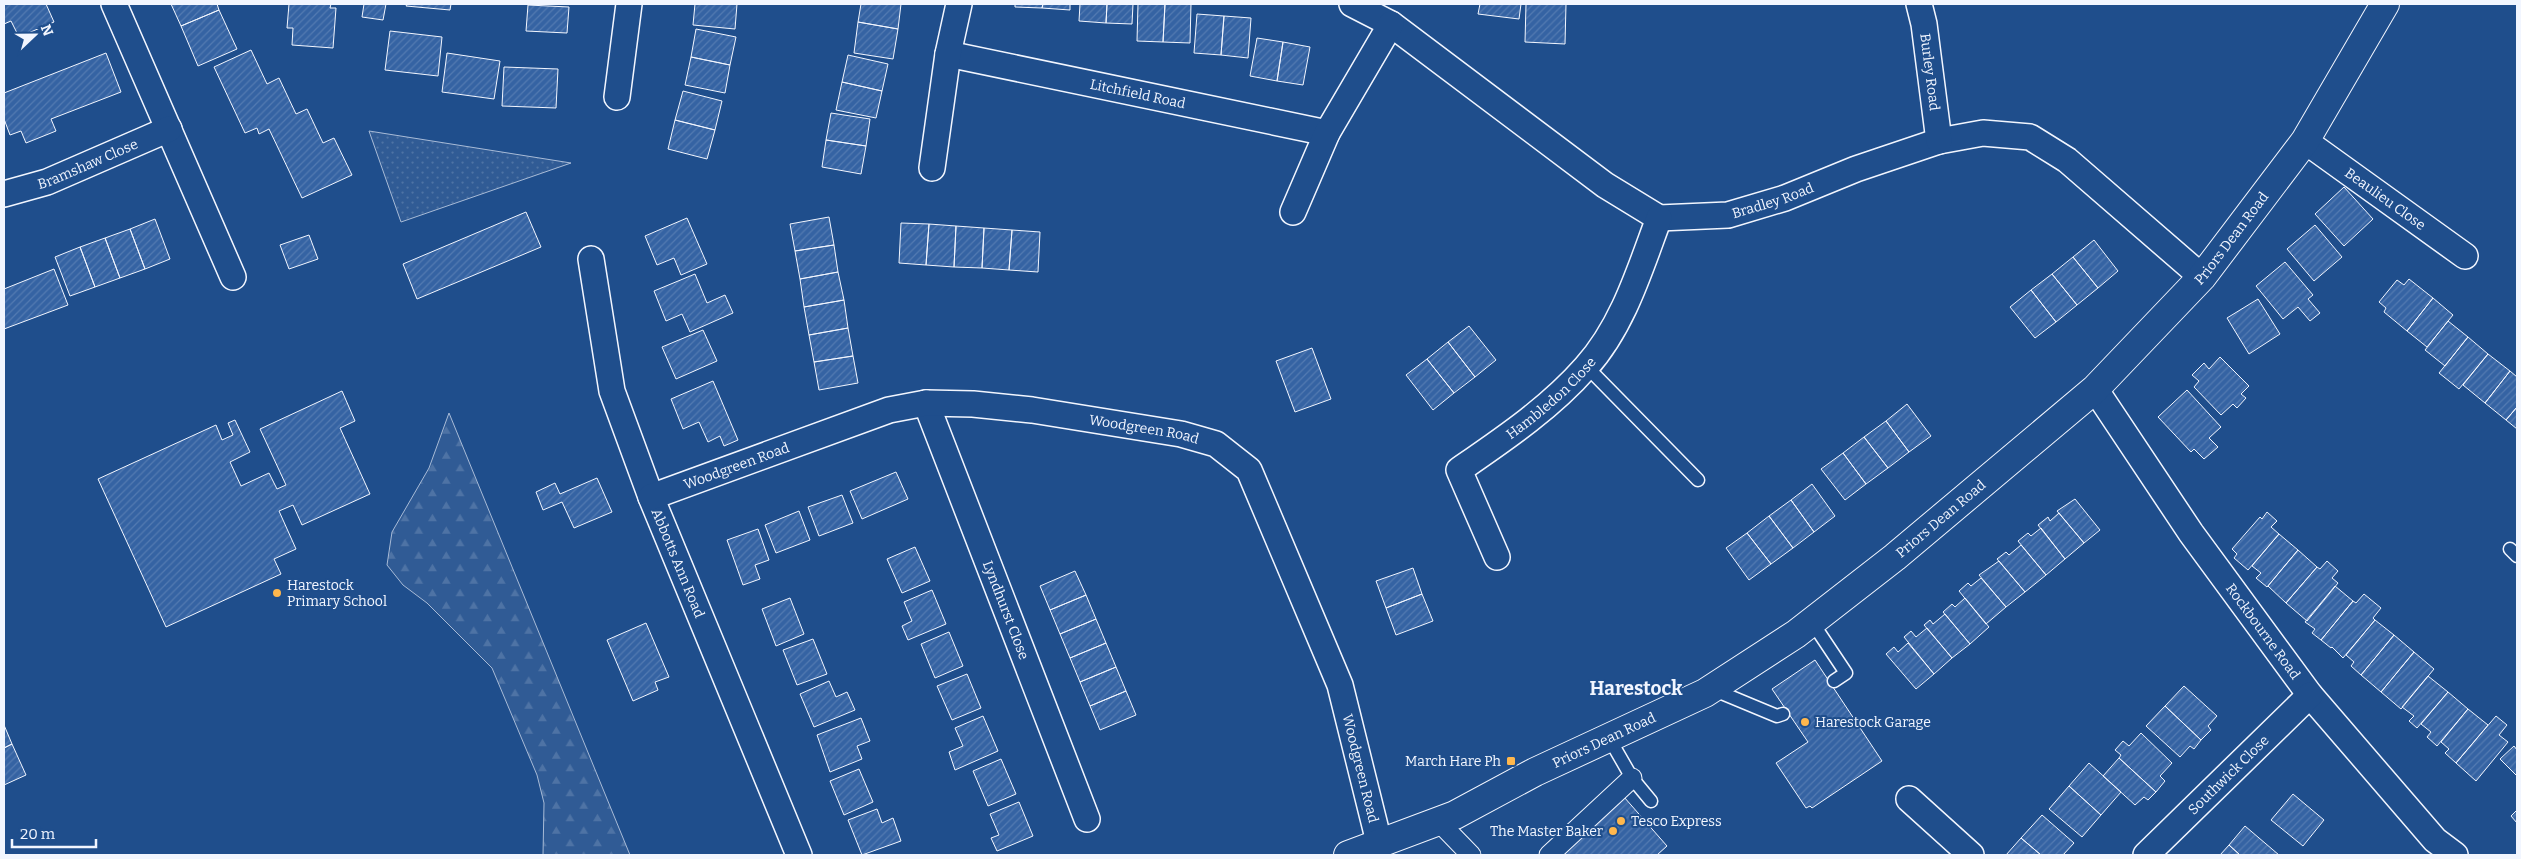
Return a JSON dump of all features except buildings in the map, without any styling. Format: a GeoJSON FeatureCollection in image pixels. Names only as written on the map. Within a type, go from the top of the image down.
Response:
{"type":"FeatureCollection","features":[{"type":"Feature","properties":{"kind":"street"},"geometry":{"type":"LineString","coordinates":[[114,4],[233,277]]}},
{"type":"Feature","properties":{"kind":"street"},"geometry":{"type":"LineString","coordinates":[[617,97],[629,4]]}},
{"type":"Feature","properties":{"kind":"street"},"geometry":{"type":"LineString","coordinates":[[932,168],[948,54],[959,4]]}},
{"type":"Feature","properties":{"kind":"street"},"geometry":{"type":"LineString","coordinates":[[1352,4],[1391,24],[1605,184],[1659,218]]}},
{"type":"Feature","properties":{"kind":"street","name":"Burley Road"},"geometry":{"type":"LineString","coordinates":[[1919,4],[1924,24],[1939,141]]}},
{"type":"Feature","properties":{"kind":"street","name":"Priors Dean Road"},"geometry":{"type":"LineString","coordinates":[[1348,855],[1455,815],[1534,772],[1711,689],[1812,622],[1894,557],[2095,389],[2202,277],[2305,141],[2385,4]]}},
{"type":"Feature","properties":{"kind":"street"},"geometry":{"type":"LineString","coordinates":[[1293,212],[1327,133],[1391,24]]}},
{"type":"Feature","properties":{"kind":"street","name":"Litchfield Road"},"geometry":{"type":"LineString","coordinates":[[948,54],[1327,133]]}},
{"type":"Feature","properties":{"kind":"street","name":"Bramshaw Close"},"geometry":{"type":"LineString","coordinates":[[4,194],[47,182],[169,129]]}},
{"type":"Feature","properties":{"kind":"street","name":"Bradley Road"},"geometry":{"type":"LineString","coordinates":[[1659,218],[1728,215],[1785,198],[1856,169],[1939,141],[1983,133],[2030,138],[2068,160],[2202,277]]}},
{"type":"Feature","properties":{"kind":"street","name":"Beaulieu Close"},"geometry":{"type":"LineString","coordinates":[[2305,141],[2465,256]]}},
{"type":"Feature","properties":{"kind":"street","name":"Hambledon Close"},"geometry":{"type":"LineString","coordinates":[[1497,557],[1459,470],[1515,431],[1587,367],[1615,325],[1637,278],[1659,218]]}},
{"type":"Feature","properties":{"kind":"street","name":"Abbotts Ann Road"},"geometry":{"type":"LineString","coordinates":[[591,259],[612,391],[651,497],[799,855]]}},
{"type":"Feature","properties":{"kind":"street","name":"Rockbourne Road"},"geometry":{"type":"LineString","coordinates":[[2095,389],[2191,533],[2310,694],[2436,840],[2455,855]]}},
{"type":"Feature","properties":{"kind":"street","name":"Woodgreen Road"},"geometry":{"type":"LineString","coordinates":[[651,497],[889,410],[926,403],[973,404],[1032,410],[1180,434],[1216,444],[1249,470],[1340,685],[1379,842]]}},
{"type":"Feature","properties":{"kind":"street","name":"Lyndhurst Close"},"geometry":{"type":"LineString","coordinates":[[926,403],[1087,819]]}},
{"type":"Feature","properties":{"kind":"street","name":"Southwick Close"},"geometry":{"type":"LineString","coordinates":[[2146,855],[2310,694]]}},
{"type":"Feature","properties":{"kind":"street"},"geometry":{"type":"LineString","coordinates":[[1549,855],[1632,778]]}},
{"type":"Feature","properties":{"kind":"street"},"geometry":{"type":"LineString","coordinates":[[1909,799],[1972,855]]}},
{"type":"Feature","properties":{"kind":"street"},"geometry":{"type":"LineString","coordinates":[[1438,821],[1471,855]]}},
{"type":"Feature","properties":{"kind":"lane"},"geometry":{"type":"LineString","coordinates":[[1587,367],[1698,480]]}},
{"type":"Feature","properties":{"kind":"lane"},"geometry":{"type":"LineString","coordinates":[[1812,622],[1846,673],[1834,681]]}},
{"type":"Feature","properties":{"kind":"lane"},"geometry":{"type":"LineString","coordinates":[[1711,689],[1777,716],[1783,714]]}},
{"type":"Feature","properties":{"kind":"lane"},"geometry":{"type":"LineString","coordinates":[[1609,738],[1632,778],[1651,801]]}},
{"type":"Feature","properties":{"kind":"green space"},"geometry":{"type":"Polygon","coordinates":[[[369,131],[571,163],[401,222],[369,131]]]}},
{"type":"Feature","properties":{"kind":"green space"},"geometry":{"type":"Polygon","coordinates":[[[449,413],[630,855],[543,855],[544,803],[537,775],[492,668],[427,603],[403,585],[387,565],[392,532],[429,468],[449,413]]]}},
{"type":"Feature","properties":{"kind":"place","name":"Harestock Primary School"},"geometry":{"type":"Point","coordinates":[277,593]}},
{"type":"Feature","properties":{"kind":"place","name":"Harestock Garage"},"geometry":{"type":"Point","coordinates":[1805,722]}},
{"type":"Feature","properties":{"kind":"place","name":"March Hare Ph"},"geometry":{"type":"Point","coordinates":[1511,761]}},
{"type":"Feature","properties":{"kind":"place","name":"Tesco Express"},"geometry":{"type":"Point","coordinates":[1621,821]}},
{"type":"Feature","properties":{"kind":"place","name":"The Master Baker"},"geometry":{"type":"Point","coordinates":[1613,831]}},
{"type":"Feature","properties":{"kind":"district","name":"Harestock"},"geometry":{"type":"Point","coordinates":[1636,688]}}]}
